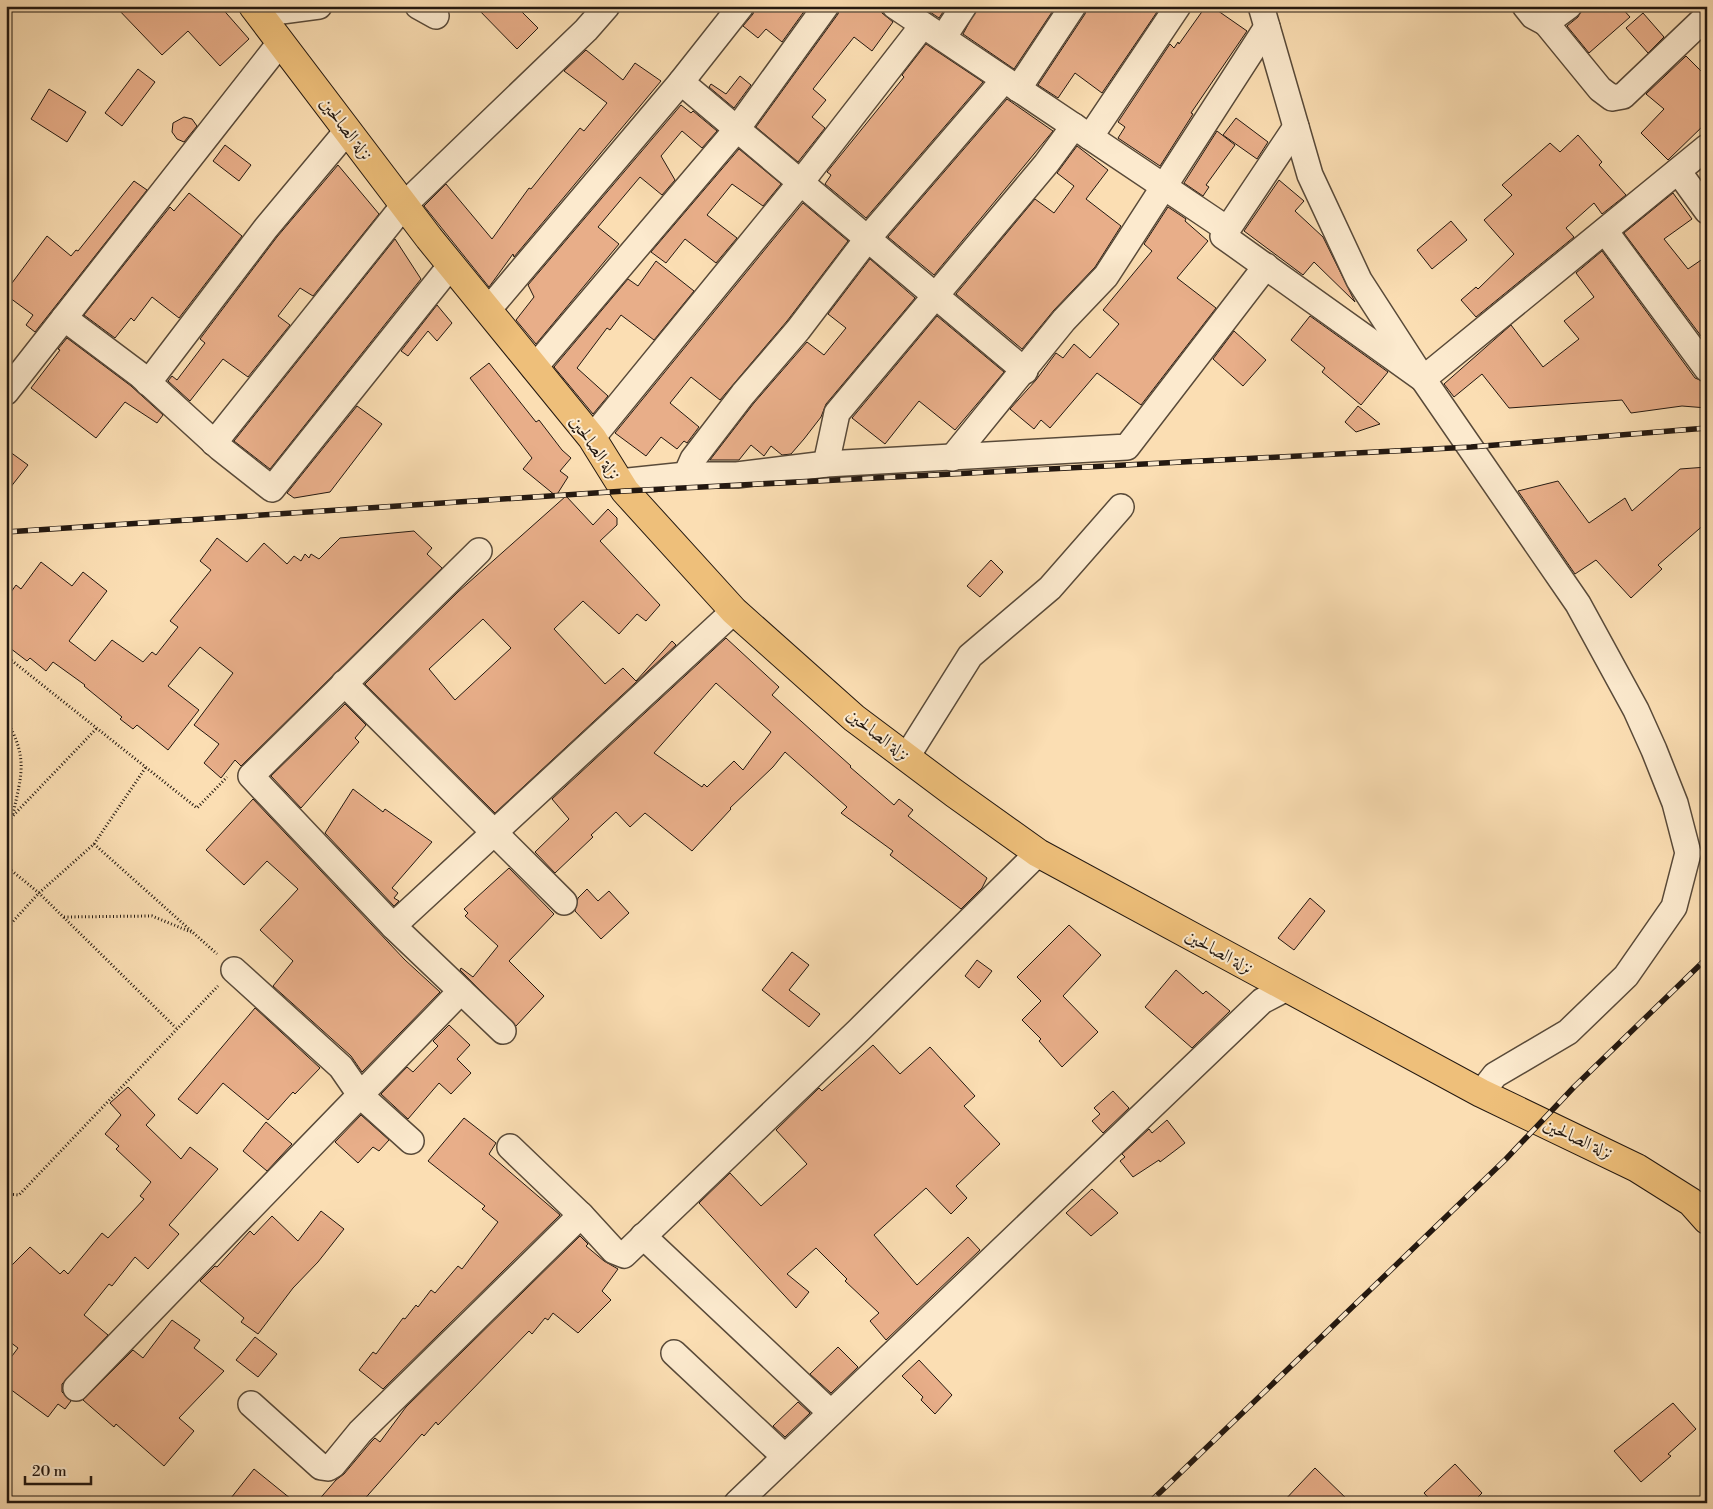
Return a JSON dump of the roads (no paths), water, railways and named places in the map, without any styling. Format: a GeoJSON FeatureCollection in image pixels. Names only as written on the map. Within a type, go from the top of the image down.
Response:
{"type":"FeatureCollection","features":[{"type":"Feature","properties":{"kind":"main road","name":"نزلة الصالحين"},"geometry":{"type":"LineString","coordinates":[[260,9],[280,42],[404,205],[592,438],[618,482],[659,530],[734,611],[854,718],[1038,853],[1285,989],[1480,1093],[1637,1168],[1691,1202],[1707,1220]]}},
{"type":"Feature","properties":{"kind":"street"},"geometry":{"type":"LineString","coordinates":[[260,9],[319,6]]}},
{"type":"Feature","properties":{"kind":"street"},"geometry":{"type":"LineString","coordinates":[[214,443],[404,205],[586,30],[607,6]]}},
{"type":"Feature","properties":{"kind":"street"},"geometry":{"type":"LineString","coordinates":[[488,310],[681,82],[741,6]]}},
{"type":"Feature","properties":{"kind":"street"},"geometry":{"type":"LineString","coordinates":[[534,368],[737,129],[826,6]]}},
{"type":"Feature","properties":{"kind":"street"},"geometry":{"type":"LineString","coordinates":[[895,6],[1164,188],[1227,228]]}},
{"type":"Feature","properties":{"kind":"street"},"geometry":{"type":"LineString","coordinates":[[592,438],[801,182],[933,31],[964,6]]}},
{"type":"Feature","properties":{"kind":"street"},"geometry":{"type":"LineString","coordinates":[[686,475],[693,459],[743,394],[798,330],[868,238],[1011,84],[1073,6]]}},
{"type":"Feature","properties":{"kind":"street"},"geometry":{"type":"LineString","coordinates":[[826,464],[837,413],[1046,164],[1082,132],[1178,6]]}},
{"type":"Feature","properties":{"kind":"street"},"geometry":{"type":"LineString","coordinates":[[1525,6],[1533,16],[1546,23],[1600,89],[1612,98],[1622,96],[1707,16]]}},
{"type":"Feature","properties":{"kind":"street"},"geometry":{"type":"LineString","coordinates":[[1546,23],[1569,6]]}},
{"type":"Feature","properties":{"kind":"street"},"geometry":{"type":"LineString","coordinates":[[1702,6],[1707,12]]}},
{"type":"Feature","properties":{"kind":"street"},"geometry":{"type":"LineString","coordinates":[[1264,17],[1310,175],[1359,280],[1423,379],[1578,604],[1636,710],[1654,750],[1676,803],[1688,853],[1674,907],[1626,976],[1568,1032],[1495,1075],[1480,1093]]}},
{"type":"Feature","properties":{"kind":"street"},"geometry":{"type":"LineString","coordinates":[[952,458],[1025,371],[1064,320],[1106,276],[1164,188],[1264,17]]}},
{"type":"Feature","properties":{"kind":"street"},"geometry":{"type":"LineString","coordinates":[[6,392],[280,42]]}},
{"type":"Feature","properties":{"kind":"street"},"geometry":{"type":"LineString","coordinates":[[681,82],[1025,371]]}},
{"type":"Feature","properties":{"kind":"street"},"geometry":{"type":"LineString","coordinates":[[1296,127],[1222,236],[1423,379]]}},
{"type":"Feature","properties":{"kind":"street"},"geometry":{"type":"LineString","coordinates":[[148,383],[266,228],[347,131]]}},
{"type":"Feature","properties":{"kind":"street"},"geometry":{"type":"LineString","coordinates":[[1423,379],[1707,147]]}},
{"type":"Feature","properties":{"kind":"street"},"geometry":{"type":"LineString","coordinates":[[1678,171],[1707,211]]}},
{"type":"Feature","properties":{"kind":"street"},"geometry":{"type":"LineString","coordinates":[[1605,231],[1707,369]]}},
{"type":"Feature","properties":{"kind":"street"},"geometry":{"type":"LineString","coordinates":[[64,318],[148,383],[214,443],[272,488],[451,265]]}},
{"type":"Feature","properties":{"kind":"street"},"geometry":{"type":"LineString","coordinates":[[618,482],[686,475],[737,475],[826,464],[1127,448],[1266,266]]}},
{"type":"Feature","properties":{"kind":"street"},"geometry":{"type":"LineString","coordinates":[[906,758],[970,656],[1050,588],[1121,507]]}},
{"type":"Feature","properties":{"kind":"street"},"geometry":{"type":"LineString","coordinates":[[479,551],[251,776],[393,926],[503,1031]]}},
{"type":"Feature","properties":{"kind":"street"},"geometry":{"type":"LineString","coordinates":[[393,926],[734,611]]}},
{"type":"Feature","properties":{"kind":"street"},"geometry":{"type":"LineString","coordinates":[[344,683],[564,902]]}},
{"type":"Feature","properties":{"kind":"street"},"geometry":{"type":"LineString","coordinates":[[510,1147],[582,1215],[619,1254],[624,1254],[859,1030],[1038,853]]}},
{"type":"Feature","properties":{"kind":"street"},"geometry":{"type":"LineString","coordinates":[[234,970],[341,1067],[361,1096],[411,1141]]}},
{"type":"Feature","properties":{"kind":"street"},"geometry":{"type":"LineString","coordinates":[[737,1503],[1262,1001],[1285,989]]}},
{"type":"Feature","properties":{"kind":"street"},"geometry":{"type":"LineString","coordinates":[[76,1388],[461,991]]}},
{"type":"Feature","properties":{"kind":"street"},"geometry":{"type":"LineString","coordinates":[[251,1404],[321,1467],[328,1468],[360,1432],[582,1215]]}},
{"type":"Feature","properties":{"kind":"street"},"geometry":{"type":"LineString","coordinates":[[643,1236],[831,1413]]}},
{"type":"Feature","properties":{"kind":"street"},"geometry":{"type":"LineString","coordinates":[[674,1353],[785,1457]]}},
{"type":"Feature","properties":{"kind":"railway"},"geometry":{"type":"LineString","coordinates":[[6,532],[625,491],[1471,447],[1707,428]]}},
{"type":"Feature","properties":{"kind":"railway"},"geometry":{"type":"LineString","coordinates":[[1149,1503],[1506,1159],[1574,1087],[1707,958]]}}]}
